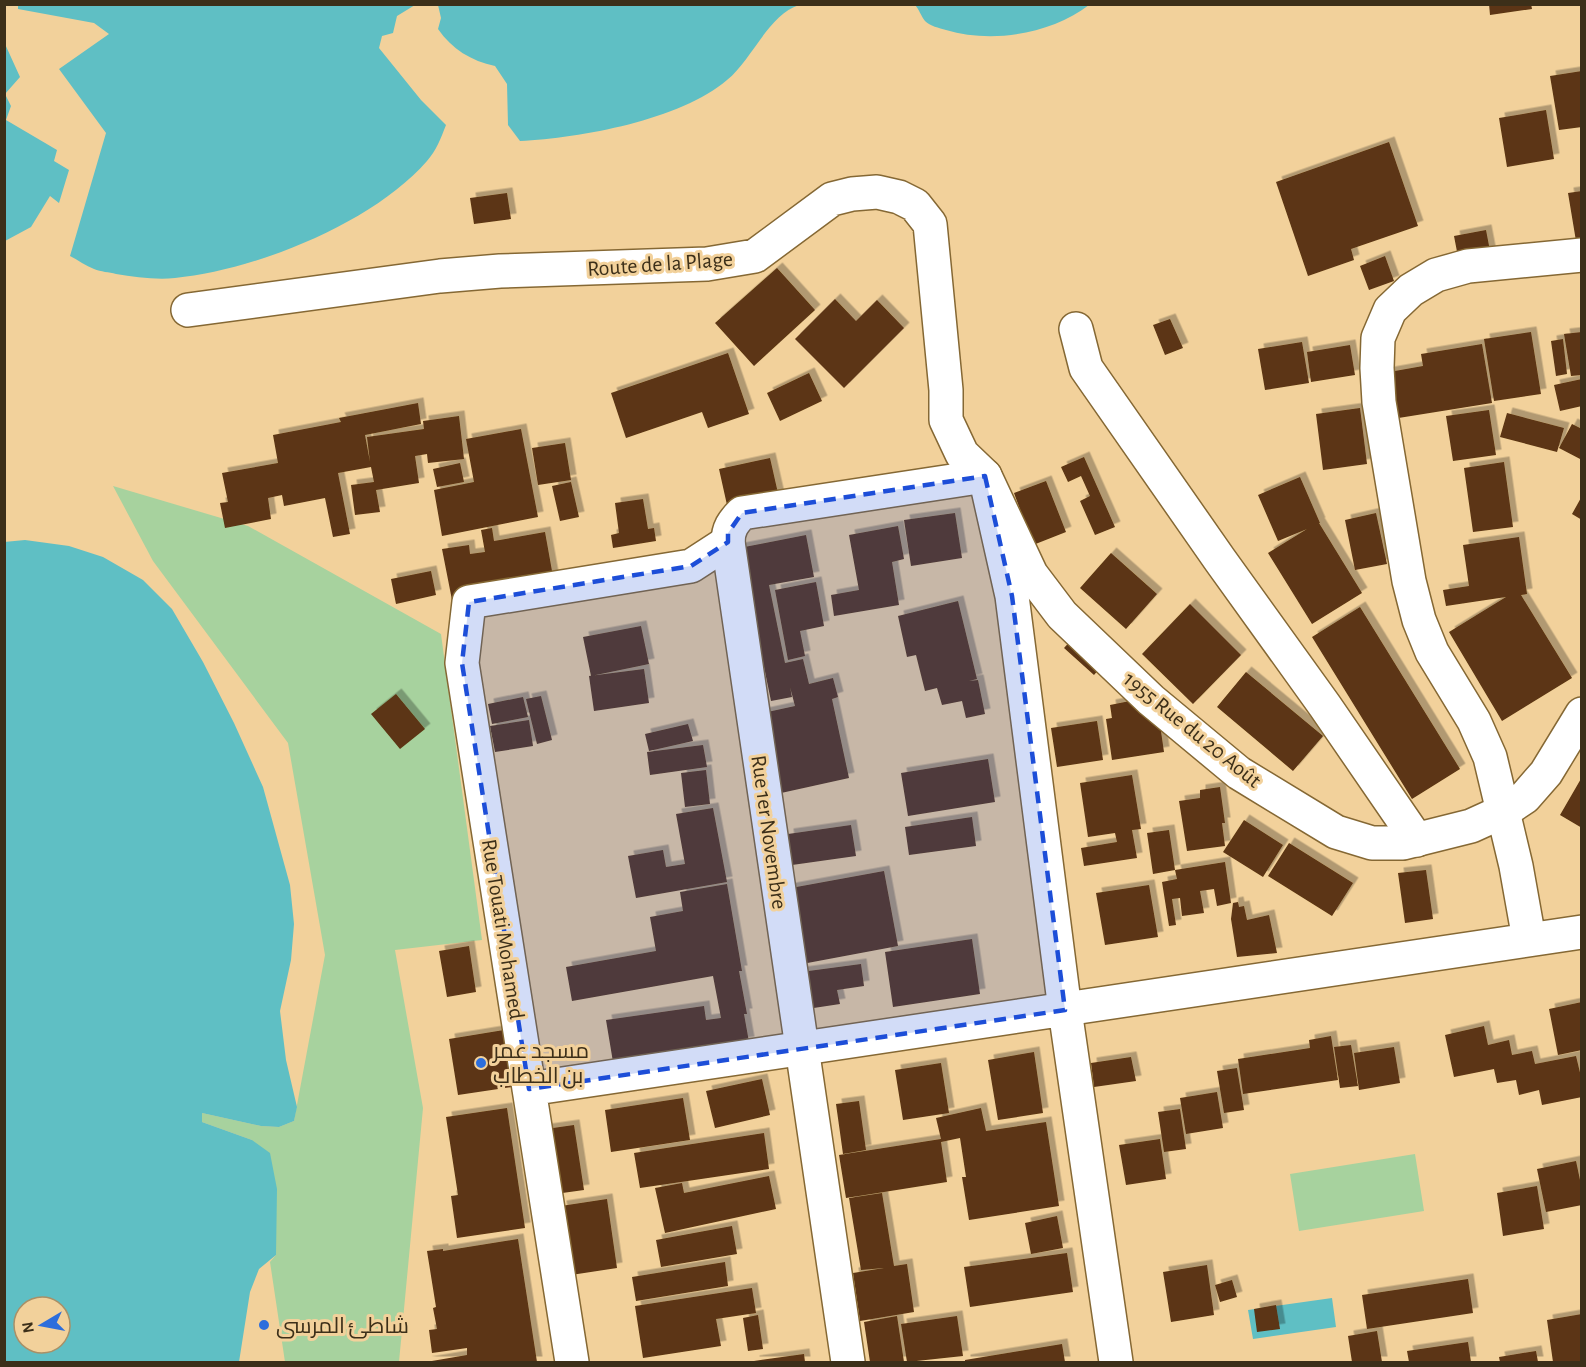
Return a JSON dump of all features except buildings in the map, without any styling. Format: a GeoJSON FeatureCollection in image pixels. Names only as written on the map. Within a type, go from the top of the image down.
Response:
{"type":"FeatureCollection","features":[{"type":"Feature","properties":{"kind":"street","name":"Route de la Plage"},"geometry":{"type":"LineString","coordinates":[[188,310],[450,275],[500,271],[706,264],[755,256],[832,199],[852,194],[877,192],[899,197],[915,205],[930,224],[946,390],[946,420],[962,454],[985,476]]}},
{"type":"Feature","properties":{"kind":"street"},"geometry":{"type":"LineString","coordinates":[[1529,939],[1516,866],[1490,757],[1474,721],[1432,652],[1419,620],[1409,581],[1379,402],[1378,339],[1390,310],[1411,291],[1436,275],[1468,266],[1581,255]]}},
{"type":"Feature","properties":{"kind":"street"},"geometry":{"type":"LineString","coordinates":[[1076,329],[1086,368],[1325,706],[1416,840]]}},
{"type":"Feature","properties":{"kind":"street"},"geometry":{"type":"LineString","coordinates":[[728,542],[728,533],[742,513],[985,476],[1012,596],[1065,1010],[1116,1362]]}},
{"type":"Feature","properties":{"kind":"street","name":"1955 Rue du 20 Août"},"geometry":{"type":"LineString","coordinates":[[985,476],[1031,574],[1062,615],[1151,700],[1239,773],[1336,832],[1372,843],[1403,843],[1471,826],[1504,811],[1525,797],[1545,774],[1581,714]]}},
{"type":"Feature","properties":{"kind":"street","name":"Rue Touati Mohamed"},"geometry":{"type":"LineString","coordinates":[[572,1362],[462,663],[469,602],[691,566],[728,542]]}},
{"type":"Feature","properties":{"kind":"street","name":"Rue 1er Novembre"},"geometry":{"type":"LineString","coordinates":[[728,542],[848,1362]]}},
{"type":"Feature","properties":{"kind":"street"},"geometry":{"type":"LineString","coordinates":[[529,1089],[1581,932]]}},
{"type":"Feature","properties":{"kind":"highlighted area"},"geometry":{"type":"Polygon","coordinates":[[[985,476],[1012,596],[1065,1010],[529,1089],[462,663],[469,602],[691,566],[728,542],[728,533],[742,513],[985,476]]]}},
{"type":"Feature","properties":{"kind":"green space"},"geometry":{"type":"Polygon","coordinates":[[[113,486],[248,526],[441,634],[482,940],[395,950],[423,1108],[399,1362],[285,1362],[270,1262],[276,1255],[252,1140],[202,1122],[202,1113],[261,1126],[279,1127],[294,1121],[325,955],[288,743],[153,561],[113,486]]]}},
{"type":"Feature","properties":{"kind":"green space"},"geometry":{"type":"Polygon","coordinates":[[[1415,1154],[1424,1211],[1299,1231],[1290,1174],[1415,1154]]]}},
{"type":"Feature","properties":{"kind":"water"},"geometry":{"type":"Polygon","coordinates":[[[438,4],[799,5],[778,18],[727,80],[707,94],[683,106],[657,116],[600,131],[520,141],[508,125],[507,84],[495,66],[478,61],[449,43],[438,29],[441,18],[438,4]]]}},
{"type":"Feature","properties":{"kind":"water"},"geometry":{"type":"Polygon","coordinates":[[[18,5],[415,5],[397,16],[393,33],[382,36],[379,48],[421,100],[446,125],[430,157],[404,184],[345,223],[311,240],[241,265],[175,278],[146,278],[99,271],[70,256],[106,133],[59,69],[109,34],[94,23],[18,9],[18,5]]]}},
{"type":"Feature","properties":{"kind":"water"},"geometry":{"type":"Polygon","coordinates":[[[915,5],[1089,5],[1074,15],[1039,29],[1020,34],[982,36],[932,26],[925,21],[915,5]]]}},
{"type":"Feature","properties":{"kind":"water"},"geometry":{"type":"Polygon","coordinates":[[[5,44],[20,77],[5,94],[5,44]]]}},
{"type":"Feature","properties":{"kind":"water"},"geometry":{"type":"Polygon","coordinates":[[[5,94],[11,106],[6,120],[57,150],[54,161],[69,170],[59,203],[50,196],[31,227],[5,241],[5,94]]]}},
{"type":"Feature","properties":{"kind":"water"},"geometry":{"type":"Polygon","coordinates":[[[25,540],[69,546],[103,557],[143,580],[172,609],[203,662],[234,723],[263,787],[290,885],[294,924],[291,960],[280,1011],[286,1060],[297,1107],[294,1121],[279,1127],[261,1126],[202,1113],[202,1122],[252,1140],[270,1153],[277,1189],[276,1255],[259,1269],[250,1292],[239,1362],[5,1362],[4,542],[25,540]]]}},
{"type":"Feature","properties":{"kind":"water"},"geometry":{"type":"Polygon","coordinates":[[[1332,1298],[1336,1327],[1253,1339],[1248,1310],[1332,1298]]]}},
{"type":"Feature","properties":{"kind":"place","name":"مسجد عمر بن الخطاب"},"geometry":{"type":"Point","coordinates":[481,1063]}},
{"type":"Feature","properties":{"kind":"place","name":"شاطئ المرسى"},"geometry":{"type":"Point","coordinates":[264,1325]}}]}
